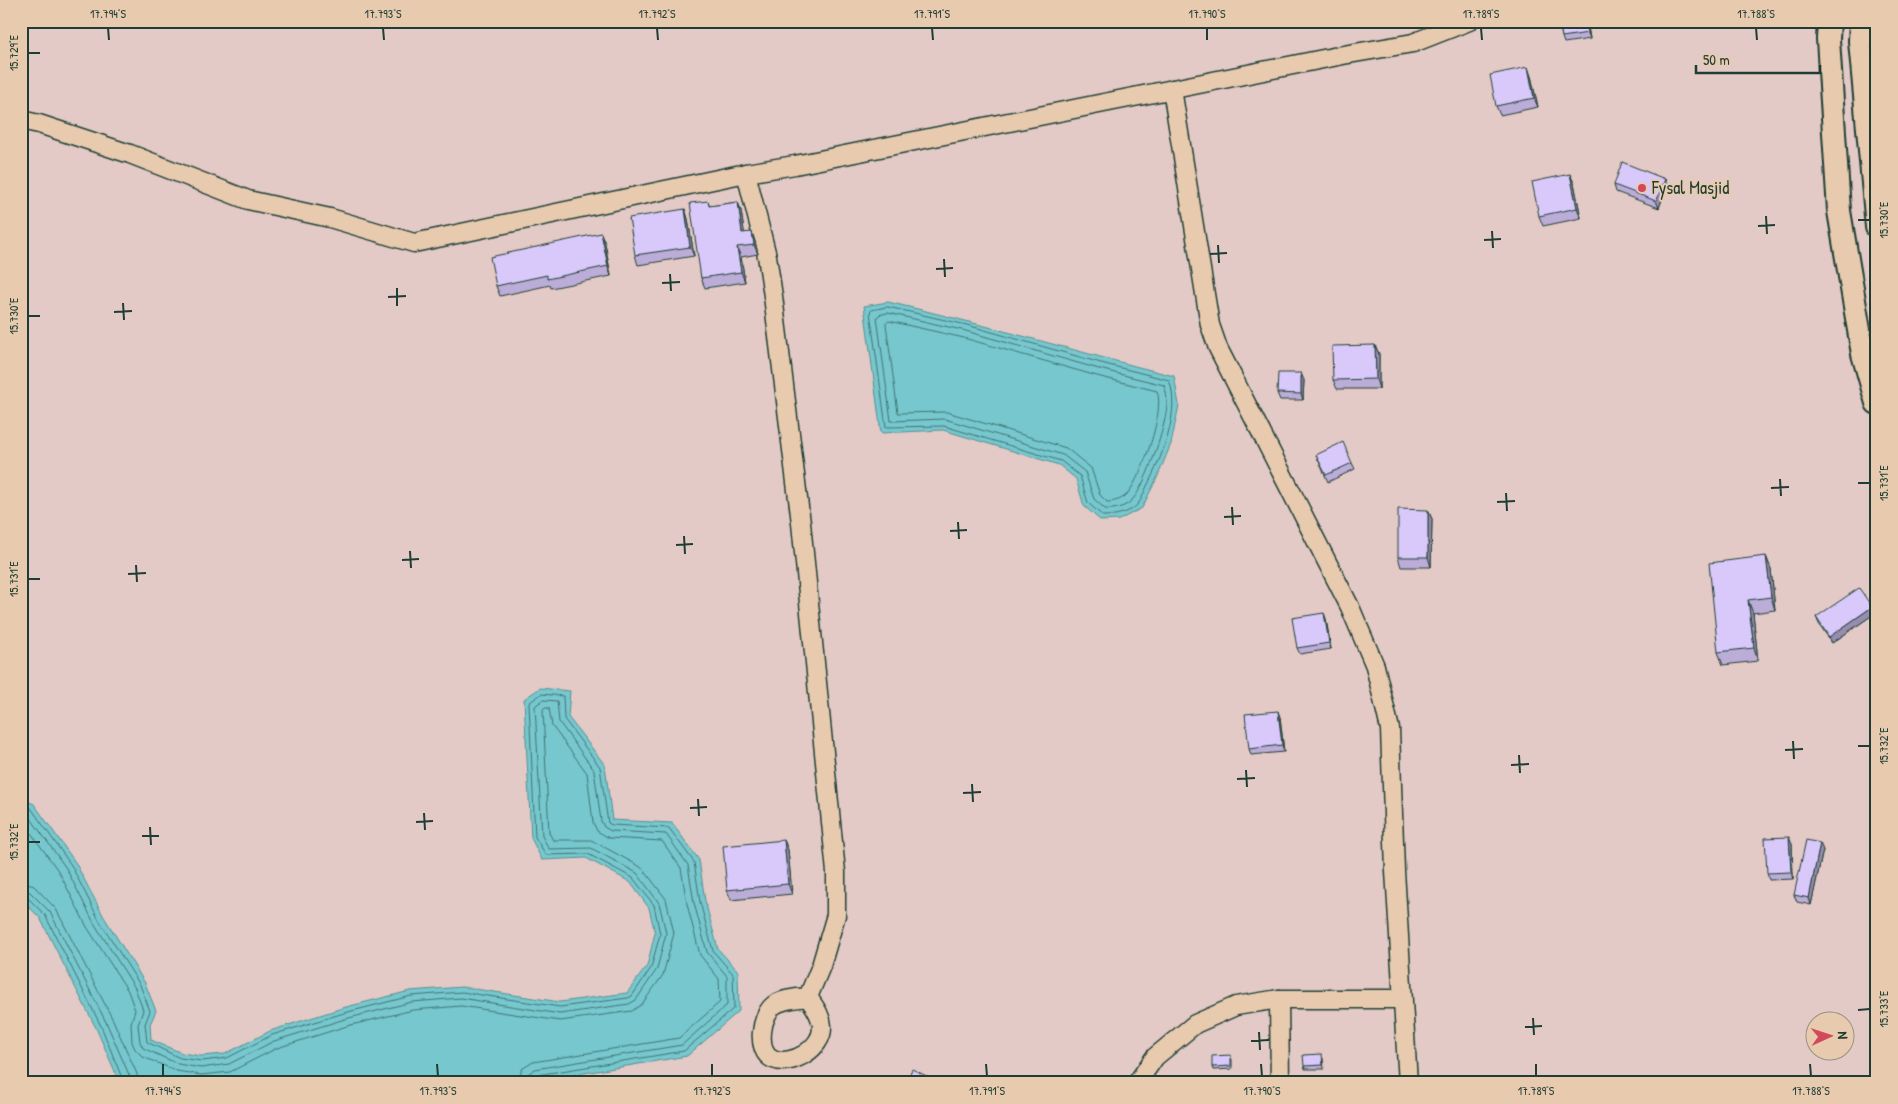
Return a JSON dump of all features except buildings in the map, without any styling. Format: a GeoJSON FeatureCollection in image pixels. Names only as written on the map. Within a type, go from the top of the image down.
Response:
{"type":"FeatureCollection","features":[{"type":"Feature","properties":{"kind":"main road"},"geometry":{"type":"LineString","coordinates":[[1829,21],[1828,39],[1839,211],[1863,354],[1877,403]]}},
{"type":"Feature","properties":{"kind":"main road"},"geometry":{"type":"LineString","coordinates":[[1861,21],[1860,41],[1877,227]]}},
{"type":"Feature","properties":{"kind":"street"},"geometry":{"type":"LineString","coordinates":[[21,120],[39,124],[130,154],[248,200],[330,218],[414,243],[746,173],[795,165],[1343,55],[1413,43],[1468,21]]}},
{"type":"Feature","properties":{"kind":"street"},"geometry":{"type":"LineString","coordinates":[[1172,89],[1210,324],[1218,348],[1350,607],[1375,666],[1390,729],[1402,999],[1408,1083]]}},
{"type":"Feature","properties":{"kind":"street"},"geometry":{"type":"LineString","coordinates":[[746,173],[767,256],[773,296],[801,523],[836,872],[836,915],[821,966],[808,997]]}},
{"type":"Feature","properties":{"kind":"street"},"geometry":{"type":"LineString","coordinates":[[1141,1080],[1155,1058],[1195,1024],[1236,1006],[1279,999],[1402,999]]}},
{"type":"Feature","properties":{"kind":"street"},"geometry":{"type":"LineString","coordinates":[[1279,999],[1280,1083]]}},
{"type":"Feature","properties":{"kind":"water"},"geometry":{"type":"Polygon","coordinates":[[[888,302],[960,319],[1174,376],[1179,405],[1171,444],[1142,508],[1119,520],[1101,521],[1084,506],[1076,479],[1059,465],[943,430],[881,433],[864,306],[888,302]]]}},
{"type":"Feature","properties":{"kind":"water"},"geometry":{"type":"Polygon","coordinates":[[[540,688],[570,691],[568,717],[605,765],[612,820],[672,823],[699,860],[705,901],[718,949],[738,971],[739,1011],[687,1056],[524,1083],[120,1083],[96,1028],[40,918],[21,899],[21,798],[34,804],[75,862],[104,917],[145,983],[156,1011],[150,1024],[151,1040],[182,1053],[201,1056],[225,1054],[270,1031],[342,1008],[410,991],[462,987],[560,1002],[627,993],[647,966],[655,933],[649,908],[630,882],[586,858],[542,860],[531,838],[524,699],[540,688]]]}},
{"type":"Feature","properties":{"kind":"place","name":"Fysal Masjid"},"geometry":{"type":"Point","coordinates":[1642,188]}}]}
